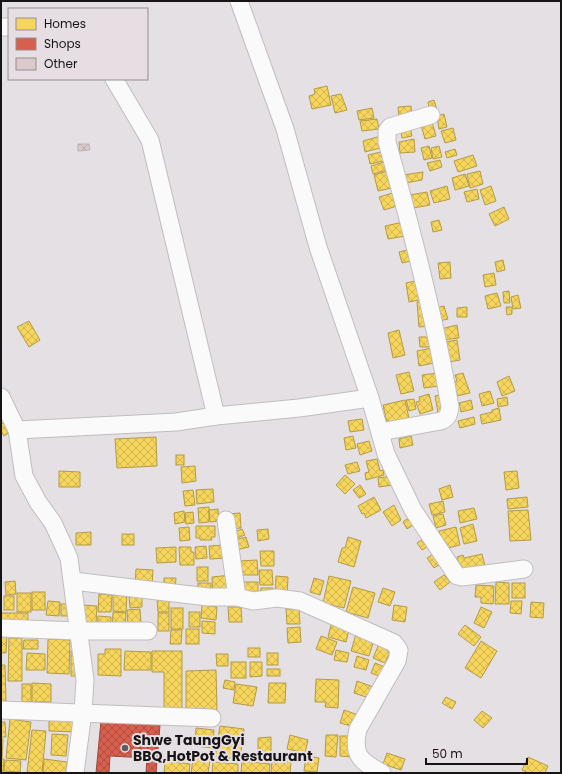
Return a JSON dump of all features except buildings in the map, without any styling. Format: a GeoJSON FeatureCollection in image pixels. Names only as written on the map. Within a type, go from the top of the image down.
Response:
{"type":"FeatureCollection","features":[{"type":"Feature","properties":{"kind":"street"},"geometry":{"type":"LineString","coordinates":[[239,1],[285,129],[318,247],[370,398],[386,454],[413,510],[457,576],[462,577],[524,569]]}},
{"type":"Feature","properties":{"kind":"street"},"geometry":{"type":"LineString","coordinates":[[115,80],[150,140],[216,416]]}},
{"type":"Feature","properties":{"kind":"street"},"geometry":{"type":"LineString","coordinates":[[380,432],[442,421],[446,419],[449,414],[450,407],[436,331],[408,215],[387,142],[387,131],[390,127],[431,115]]}},
{"type":"Feature","properties":{"kind":"street"},"geometry":{"type":"LineString","coordinates":[[1,397],[17,430],[24,476],[56,530],[69,558],[85,680],[83,712],[75,773]]}},
{"type":"Feature","properties":{"kind":"street"},"geometry":{"type":"LineString","coordinates":[[17,430],[176,422],[216,416],[299,408],[370,398]]}},
{"type":"Feature","properties":{"kind":"street"},"geometry":{"type":"LineString","coordinates":[[226,520],[237,597]]}},
{"type":"Feature","properties":{"kind":"street"},"geometry":{"type":"LineString","coordinates":[[73,581],[208,597],[237,597],[253,601],[277,598],[300,601],[394,643],[399,650],[397,661],[358,729],[355,741],[356,753],[366,764],[382,773]]}},
{"type":"Feature","properties":{"kind":"street"},"geometry":{"type":"LineString","coordinates":[[1,628],[78,631],[148,631]]}},
{"type":"Feature","properties":{"kind":"street"},"geometry":{"type":"LineString","coordinates":[[1,710],[212,718]]}},
{"type":"Feature","properties":{"kind":"place","name":"Shwe TaungGyi BBQ,HotPot & Restaurant"},"geometry":{"type":"Point","coordinates":[125,748]}}]}
